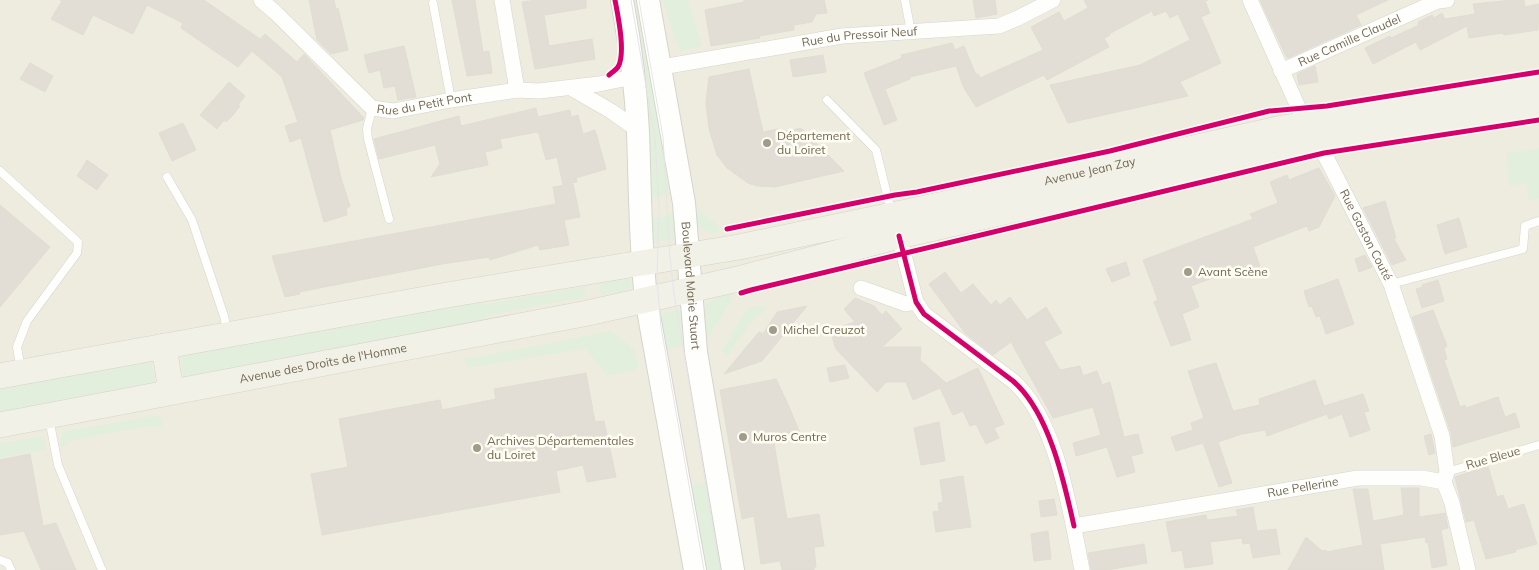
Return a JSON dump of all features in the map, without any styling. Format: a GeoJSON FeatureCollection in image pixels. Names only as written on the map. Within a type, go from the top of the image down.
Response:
{"type":"FeatureCollection","features":[{"type":"Feature","properties":{"kind":"main road"},"geometry":{"type":"LineString","coordinates":[[622,0],[629,39],[638,130],[642,263],[646,300],[695,570]]}},
{"type":"Feature","properties":{"kind":"main road","name":"Boulevard Marie Stuart"},"geometry":{"type":"LineString","coordinates":[[648,0],[662,67],[684,203],[696,352],[733,570]]}},
{"type":"Feature","properties":{"kind":"main road","name":"Avenue Jean Zay"},"geometry":{"type":"LineString","coordinates":[[642,263],[739,247],[896,226],[1313,133],[1539,87]]}},
{"type":"Feature","properties":{"kind":"main road","name":"Avenue Jean Zay"},"geometry":{"type":"LineString","coordinates":[[1313,133],[1539,108]]}},
{"type":"Feature","properties":{"kind":"main road","name":"Avenue Jean Zay"},"geometry":{"type":"LineString","coordinates":[[646,300],[738,279],[896,226]]}},
{"type":"Feature","properties":{"kind":"main road"},"geometry":{"type":"LineString","coordinates":[[10,374],[453,294],[642,263]]}},
{"type":"Feature","properties":{"kind":"main road","name":"Avenue des Droits de l'Homme"},"geometry":{"type":"LineString","coordinates":[[0,425],[172,395],[646,300]]}},
{"type":"Feature","properties":{"kind":"main road"},"geometry":{"type":"LineString","coordinates":[[164,346],[172,395]]}},
{"type":"Feature","properties":{"kind":"street","name":"Rue du Petit Pont"},"geometry":{"type":"LineString","coordinates":[[261,0],[372,108],[393,111],[518,90],[539,91],[571,88],[633,77]]}},
{"type":"Feature","properties":{"kind":"street"},"geometry":{"type":"LineString","coordinates":[[502,0],[518,90]]}},
{"type":"Feature","properties":{"kind":"street","name":"Rue du Pressoir Neuf"},"geometry":{"type":"LineString","coordinates":[[662,67],[842,36],[999,26],[1053,0]]}},
{"type":"Feature","properties":{"kind":"street","name":"Rue Gaston Couté"},"geometry":{"type":"LineString","coordinates":[[1250,0],[1299,109],[1391,284],[1442,436],[1446,477]]}},
{"type":"Feature","properties":{"kind":"street","name":"Rue Camille Claudel"},"geometry":{"type":"LineString","coordinates":[[1281,71],[1438,1],[1447,0]]}},
{"type":"Feature","properties":{"kind":"street"},"geometry":{"type":"LineString","coordinates":[[571,88],[611,111],[638,130]]}},
{"type":"Feature","properties":{"kind":"street"},"geometry":{"type":"LineString","coordinates":[[896,226],[916,302],[924,314],[1021,388],[1049,436],[1058,460],[1074,526],[1082,570]]}},
{"type":"Feature","properties":{"kind":"street"},"geometry":{"type":"LineString","coordinates":[[862,288],[906,304],[916,302]]}},
{"type":"Feature","properties":{"kind":"street"},"geometry":{"type":"LineString","coordinates":[[1446,477],[1468,570]]}},
{"type":"Feature","properties":{"kind":"street","name":"Rue Pellerine"},"geometry":{"type":"LineString","coordinates":[[1074,526],[1358,478],[1446,477]]}},
{"type":"Feature","properties":{"kind":"lane"},"geometry":{"type":"LineString","coordinates":[[905,0],[911,32]]}},
{"type":"Feature","properties":{"kind":"lane"},"geometry":{"type":"LineString","coordinates":[[433,3],[451,100]]}},
{"type":"Feature","properties":{"kind":"lane"},"geometry":{"type":"LineString","coordinates":[[826,100],[876,150],[896,226]]}},
{"type":"Feature","properties":{"kind":"lane"},"geometry":{"type":"LineString","coordinates":[[372,108],[367,129],[368,138],[388,219]]}},
{"type":"Feature","properties":{"kind":"lane"},"geometry":{"type":"LineString","coordinates":[[0,171],[78,242],[77,253],[27,321],[17,347],[10,374]]}},
{"type":"Feature","properties":{"kind":"lane"},"geometry":{"type":"LineString","coordinates":[[167,177],[192,220],[224,316],[227,334]]}},
{"type":"Feature","properties":{"kind":"lane"},"geometry":{"type":"LineString","coordinates":[[1391,284],[1523,249],[1525,226],[1539,221]]}},
{"type":"Feature","properties":{"kind":"lane"},"geometry":{"type":"LineString","coordinates":[[49,416],[58,465],[102,570]]}},
{"type":"Feature","properties":{"kind":"lane","name":"Rue Bleue"},"geometry":{"type":"LineString","coordinates":[[1446,477],[1539,445]]}},
{"type":"Feature","properties":{"kind":"lane"},"geometry":{"type":"LineString","coordinates":[[0,560],[8,563],[11,570]]}},
{"type":"Feature","properties":{"kind":"shaded area"},"geometry":{"type":"Polygon","coordinates":[[[0,0],[1539,0],[1539,570],[0,570],[0,0]]]}},
{"type":"Feature","properties":{"kind":"green space"},"geometry":{"type":"Polygon","coordinates":[[[627,0],[643,0],[675,194],[651,198],[627,0]]]}},
{"type":"Feature","properties":{"kind":"green space"},"geometry":{"type":"Polygon","coordinates":[[[663,0],[688,0],[702,46],[681,51],[674,37],[663,0]]]}},
{"type":"Feature","properties":{"kind":"green space"},"geometry":{"type":"Polygon","coordinates":[[[1539,148],[1539,199],[1529,201],[1526,183],[1509,186],[1507,153],[1539,148]]]}},
{"type":"Feature","properties":{"kind":"green space"},"geometry":{"type":"Polygon","coordinates":[[[697,208],[718,226],[719,232],[704,230],[700,227],[691,209],[697,208]]]}},
{"type":"Feature","properties":{"kind":"green space"},"geometry":{"type":"Polygon","coordinates":[[[675,214],[676,239],[651,243],[651,219],[675,214]]]}},
{"type":"Feature","properties":{"kind":"green space"},"geometry":{"type":"Polygon","coordinates":[[[628,278],[632,283],[627,289],[601,295],[599,283],[628,278]]]}},
{"type":"Feature","properties":{"kind":"green space"},"geometry":{"type":"Polygon","coordinates":[[[584,287],[586,297],[493,314],[460,330],[184,381],[180,351],[453,302],[488,304],[584,287]]]}},
{"type":"Feature","properties":{"kind":"green space"},"geometry":{"type":"Polygon","coordinates":[[[730,291],[732,299],[706,342],[703,323],[704,310],[712,300],[730,291]]]}},
{"type":"Feature","properties":{"kind":"green space"},"geometry":{"type":"Polygon","coordinates":[[[763,306],[766,309],[745,331],[728,356],[721,352],[747,309],[763,306]]]}},
{"type":"Feature","properties":{"kind":"green space"},"geometry":{"type":"Polygon","coordinates":[[[682,309],[690,345],[661,350],[656,314],[682,309]]]}},
{"type":"Feature","properties":{"kind":"green space"},"geometry":{"type":"Polygon","coordinates":[[[611,331],[634,349],[638,366],[635,370],[607,376],[586,349],[467,368],[465,357],[473,358],[611,331]]]}},
{"type":"Feature","properties":{"kind":"green space"},"geometry":{"type":"Polygon","coordinates":[[[150,356],[156,386],[0,415],[0,384],[150,356]]]}},
{"type":"Feature","properties":{"kind":"green space"},"geometry":{"type":"Polygon","coordinates":[[[153,416],[161,417],[163,427],[148,426],[69,441],[66,446],[60,447],[62,432],[153,416]]]}},
{"type":"Feature","properties":{"kind":"green space"},"geometry":{"type":"Polygon","coordinates":[[[43,436],[46,450],[0,458],[0,444],[43,436]]]}},
{"type":"Feature","properties":{"kind":"green space"},"geometry":{"type":"Polygon","coordinates":[[[709,482],[724,570],[700,570],[684,486],[709,482]]]}},
{"type":"Feature","properties":{"kind":"building"},"geometry":{"type":"Polygon","coordinates":[[[60,0],[204,0],[260,39],[265,34],[297,62],[304,54],[364,118],[363,120],[330,130],[341,178],[350,206],[346,209],[347,215],[324,222],[301,138],[290,142],[285,126],[298,122],[282,77],[252,51],[238,67],[181,28],[183,23],[147,5],[133,34],[93,15],[83,35],[51,19],[62,1],[60,0]]]}},
{"type":"Feature","properties":{"kind":"building"},"geometry":{"type":"Polygon","coordinates":[[[309,0],[334,0],[336,9],[338,8],[348,50],[331,54],[317,40],[309,0]]]}},
{"type":"Feature","properties":{"kind":"building"},"geometry":{"type":"Polygon","coordinates":[[[452,0],[475,0],[483,52],[489,51],[492,73],[467,76],[452,0]]]}},
{"type":"Feature","properties":{"kind":"building"},"geometry":{"type":"Polygon","coordinates":[[[537,0],[586,0],[586,8],[544,15],[549,46],[592,39],[595,59],[535,69],[522,2],[537,0]]]}},
{"type":"Feature","properties":{"kind":"building"},"geometry":{"type":"Polygon","coordinates":[[[744,0],[824,0],[827,13],[816,14],[812,22],[794,25],[794,30],[711,46],[705,10],[744,2],[744,0]]]}},
{"type":"Feature","properties":{"kind":"building"},"geometry":{"type":"Polygon","coordinates":[[[973,0],[995,0],[997,14],[976,18],[973,0]]]}},
{"type":"Feature","properties":{"kind":"building"},"geometry":{"type":"Polygon","coordinates":[[[1084,0],[1208,0],[1205,1],[1210,13],[1201,17],[1221,63],[1180,82],[1188,96],[1068,123],[1050,85],[1140,65],[1190,40],[1178,14],[1170,18],[1166,11],[1154,16],[1152,11],[1104,38],[1109,47],[1047,80],[1044,75],[976,107],[964,88],[956,66],[910,77],[910,79],[885,89],[897,120],[884,125],[864,73],[902,58],[901,55],[952,43],[955,50],[964,46],[976,75],[978,74],[980,78],[1043,50],[1031,27],[1059,12],[1064,21],[1088,8],[1084,0]]]}},
{"type":"Feature","properties":{"kind":"building"},"geometry":{"type":"Polygon","coordinates":[[[1260,0],[1388,0],[1356,15],[1361,25],[1288,58],[1260,0]]]}},
{"type":"Feature","properties":{"kind":"building"},"geometry":{"type":"Polygon","coordinates":[[[1524,0],[1525,7],[1539,4],[1538,30],[1469,38],[1467,26],[1420,50],[1416,42],[1373,64],[1365,48],[1419,25],[1418,22],[1432,15],[1434,18],[1442,13],[1445,19],[1475,14],[1473,4],[1524,0]]]}},
{"type":"Feature","properties":{"kind":"building"},"geometry":{"type":"Polygon","coordinates":[[[404,46],[416,97],[398,100],[395,86],[384,88],[380,70],[369,73],[364,55],[404,46]]]}},
{"type":"Feature","properties":{"kind":"building"},"geometry":{"type":"Polygon","coordinates":[[[823,55],[826,72],[793,77],[790,60],[823,55]]]}},
{"type":"Feature","properties":{"kind":"building"},"geometry":{"type":"Polygon","coordinates":[[[30,63],[53,76],[45,92],[20,79],[30,63]]]}},
{"type":"Feature","properties":{"kind":"building"},"geometry":{"type":"Polygon","coordinates":[[[1315,66],[1318,82],[1299,85],[1297,74],[1315,66]]]}},
{"type":"Feature","properties":{"kind":"building","name":"Département du Loiret"},"geometry":{"type":"Polygon","coordinates":[[[749,69],[763,132],[778,129],[779,133],[801,128],[844,171],[775,187],[757,186],[748,183],[727,168],[717,155],[709,129],[706,103],[709,77],[749,69]]]}},
{"type":"Feature","properties":{"kind":"building"},"geometry":{"type":"Polygon","coordinates":[[[229,82],[245,96],[233,115],[226,122],[224,120],[217,129],[200,115],[229,82]]]}},
{"type":"Feature","properties":{"kind":"building"},"geometry":{"type":"Polygon","coordinates":[[[536,108],[538,117],[570,110],[571,117],[578,115],[583,134],[595,130],[606,169],[576,178],[577,182],[563,185],[557,157],[546,160],[537,132],[500,139],[502,148],[485,152],[488,165],[431,177],[440,164],[435,145],[379,159],[374,139],[459,116],[461,126],[536,108]]]}},
{"type":"Feature","properties":{"kind":"building"},"geometry":{"type":"Polygon","coordinates":[[[183,123],[196,150],[172,161],[159,133],[183,123]]]}},
{"type":"Feature","properties":{"kind":"building"},"geometry":{"type":"Polygon","coordinates":[[[87,160],[108,175],[97,190],[77,176],[87,160]]]}},
{"type":"Feature","properties":{"kind":"building"},"geometry":{"type":"Polygon","coordinates":[[[1319,168],[1335,196],[1319,227],[1309,231],[1307,226],[1253,247],[1260,266],[1241,273],[1239,268],[1191,286],[1199,307],[1182,314],[1191,340],[1171,346],[1154,302],[1158,300],[1143,260],[1253,219],[1250,214],[1278,203],[1270,182],[1287,175],[1289,180],[1319,168]]]}},
{"type":"Feature","properties":{"kind":"building"},"geometry":{"type":"Polygon","coordinates":[[[573,184],[580,217],[564,220],[569,245],[540,250],[538,245],[490,260],[489,257],[442,264],[299,292],[300,294],[285,297],[272,256],[556,204],[553,187],[573,184]]]}},
{"type":"Feature","properties":{"kind":"building"},"geometry":{"type":"Polygon","coordinates":[[[1385,201],[1396,238],[1394,239],[1406,260],[1392,265],[1363,208],[1385,201]]]}},
{"type":"Feature","properties":{"kind":"building"},"geometry":{"type":"Polygon","coordinates":[[[0,205],[50,247],[0,307],[0,205]]]}},
{"type":"Feature","properties":{"kind":"building"},"geometry":{"type":"Polygon","coordinates":[[[1459,218],[1467,247],[1445,254],[1437,225],[1459,218]]]}},
{"type":"Feature","properties":{"kind":"building"},"geometry":{"type":"Polygon","coordinates":[[[1365,255],[1372,267],[1359,272],[1355,259],[1365,255]]]}},
{"type":"Feature","properties":{"kind":"building"},"geometry":{"type":"Polygon","coordinates":[[[1126,262],[1130,275],[1112,282],[1106,269],[1126,262]]]}},
{"type":"Feature","properties":{"kind":"building"},"geometry":{"type":"Polygon","coordinates":[[[945,272],[961,293],[973,284],[991,305],[996,300],[1000,305],[1010,297],[1027,320],[1046,307],[1062,333],[1044,342],[1060,370],[1080,366],[1083,376],[1097,371],[1102,385],[1110,382],[1124,437],[1138,434],[1143,453],[1131,456],[1135,472],[1117,477],[1107,447],[1076,456],[1073,443],[1101,435],[1093,407],[1053,418],[1011,342],[993,355],[965,333],[929,284],[945,272]]]}},
{"type":"Feature","properties":{"kind":"building"},"geometry":{"type":"Polygon","coordinates":[[[1338,279],[1354,324],[1326,334],[1320,316],[1316,317],[1312,306],[1309,307],[1304,291],[1338,279]]]}},
{"type":"Feature","properties":{"kind":"building"},"geometry":{"type":"Polygon","coordinates":[[[1438,280],[1444,301],[1422,308],[1416,289],[1438,280]]]}},
{"type":"Feature","properties":{"kind":"building"},"geometry":{"type":"Polygon","coordinates":[[[855,298],[874,306],[882,315],[886,311],[902,329],[882,347],[921,347],[920,360],[946,383],[978,368],[1004,424],[994,428],[999,438],[986,444],[976,424],[970,426],[963,411],[953,415],[940,388],[913,400],[906,382],[886,382],[877,392],[836,349],[830,330],[855,322],[844,309],[855,298]]]}},
{"type":"Feature","properties":{"kind":"building"},"geometry":{"type":"Polygon","coordinates":[[[807,306],[762,361],[724,374],[759,332],[763,334],[777,312],[807,306]]]}},
{"type":"Feature","properties":{"kind":"building"},"geometry":{"type":"Polygon","coordinates":[[[1433,310],[1447,346],[1444,348],[1447,359],[1444,360],[1460,407],[1465,405],[1466,408],[1498,397],[1505,417],[1515,413],[1520,427],[1453,447],[1451,433],[1412,317],[1433,310]]]}},
{"type":"Feature","properties":{"kind":"building"},"geometry":{"type":"Polygon","coordinates":[[[1216,363],[1233,411],[1260,405],[1259,399],[1315,380],[1324,406],[1363,394],[1369,411],[1364,412],[1370,430],[1350,437],[1342,414],[1329,419],[1327,414],[1267,436],[1265,430],[1242,434],[1218,442],[1232,483],[1219,487],[1203,443],[1176,451],[1171,437],[1193,430],[1191,423],[1204,418],[1188,371],[1216,363]]]}},
{"type":"Feature","properties":{"kind":"building"},"geometry":{"type":"Polygon","coordinates":[[[845,365],[849,378],[830,382],[827,368],[845,365]]]}},
{"type":"Feature","properties":{"kind":"building","name":"Archives Départementales du Loiret"},"geometry":{"type":"Polygon","coordinates":[[[586,373],[595,422],[604,421],[616,477],[587,482],[583,465],[556,471],[560,492],[322,535],[311,474],[348,467],[339,419],[440,400],[442,410],[496,399],[494,389],[586,373]]]}},
{"type":"Feature","properties":{"kind":"building"},"geometry":{"type":"Polygon","coordinates":[[[776,379],[800,433],[773,437],[787,519],[819,514],[824,546],[814,547],[816,567],[814,567],[814,570],[782,570],[780,561],[761,564],[754,516],[742,519],[720,390],[776,379]]]}},
{"type":"Feature","properties":{"kind":"building"},"geometry":{"type":"Polygon","coordinates":[[[939,422],[945,461],[921,465],[914,428],[939,422]]]}},
{"type":"Feature","properties":{"kind":"building"},"geometry":{"type":"Polygon","coordinates":[[[1431,434],[1435,453],[1429,455],[1424,436],[1431,434]]]}},
{"type":"Feature","properties":{"kind":"building"},"geometry":{"type":"Polygon","coordinates":[[[30,454],[43,526],[56,523],[76,570],[41,570],[24,531],[0,535],[0,460],[30,454]]]}},
{"type":"Feature","properties":{"kind":"building"},"geometry":{"type":"Polygon","coordinates":[[[1488,466],[1497,497],[1503,495],[1508,509],[1524,504],[1537,544],[1515,550],[1516,552],[1486,559],[1474,520],[1466,522],[1455,477],[1488,466]]]}},
{"type":"Feature","properties":{"kind":"building"},"geometry":{"type":"Polygon","coordinates":[[[963,476],[971,527],[936,532],[933,512],[939,511],[938,503],[943,502],[940,480],[963,476]]]}},
{"type":"Feature","properties":{"kind":"building"},"geometry":{"type":"Polygon","coordinates":[[[1401,488],[1419,488],[1419,517],[1445,513],[1448,528],[1441,530],[1447,565],[1432,568],[1428,542],[1426,543],[1425,537],[1380,544],[1384,570],[1288,570],[1306,537],[1322,551],[1326,550],[1326,552],[1363,545],[1353,489],[1368,489],[1373,521],[1404,515],[1401,488]]]}},
{"type":"Feature","properties":{"kind":"building"},"geometry":{"type":"Polygon","coordinates":[[[1054,499],[1057,515],[1041,517],[1039,501],[1054,499]]]}},
{"type":"Feature","properties":{"kind":"building"},"geometry":{"type":"Polygon","coordinates":[[[1253,507],[1257,531],[1276,529],[1280,554],[1253,558],[1250,543],[1243,544],[1242,538],[1210,542],[1213,564],[1185,568],[1182,550],[1172,552],[1166,522],[1206,515],[1207,520],[1238,516],[1236,510],[1253,507]]]}},
{"type":"Feature","properties":{"kind":"building"},"geometry":{"type":"Polygon","coordinates":[[[1048,531],[1051,559],[1034,561],[1031,534],[1048,531]]]}},
{"type":"Feature","properties":{"kind":"building"},"geometry":{"type":"Polygon","coordinates":[[[1144,544],[1147,563],[1107,570],[1091,570],[1088,553],[1144,544]]]}},
{"type":"Feature","properties":{"kind":"tram line"},"geometry":{"type":"LineString","coordinates":[[631,0],[655,138],[659,207],[657,279],[661,327],[704,570]]}},
{"type":"Feature","properties":{"kind":"tram line"},"geometry":{"type":"LineString","coordinates":[[639,0],[663,137],[670,258],[674,293],[720,570]]}},
{"type":"Feature","properties":{"kind":"cycle path"},"geometry":{"type":"LineString","coordinates":[[609,75],[618,67],[621,53],[621,34],[615,0]]}},
{"type":"Feature","properties":{"kind":"cycle path"},"geometry":{"type":"LineString","coordinates":[[727,229],[917,192],[1110,151],[1269,111],[1327,106],[1539,72]]}},
{"type":"Feature","properties":{"kind":"cycle path"},"geometry":{"type":"LineString","coordinates":[[741,293],[1324,153],[1539,120]]}},
{"type":"Feature","properties":{"kind":"cycle path"},"geometry":{"type":"LineString","coordinates":[[899,236],[916,302],[924,314],[1013,381],[1026,394],[1036,410],[1060,469],[1074,526]]}},
{"type":"Feature","properties":{"kind":"place","name":"Département du Loiret"},"geometry":{"type":"Point","coordinates":[767,143]}},
{"type":"Feature","properties":{"kind":"place","name":"Avant Scène"},"geometry":{"type":"Point","coordinates":[1188,272]}},
{"type":"Feature","properties":{"kind":"place","name":"Michel Creuzot"},"geometry":{"type":"Point","coordinates":[773,330]}},
{"type":"Feature","properties":{"kind":"place","name":"Muros Centre"},"geometry":{"type":"Point","coordinates":[743,437]}},
{"type":"Feature","properties":{"kind":"place","name":"Archives Départementales du Loiret"},"geometry":{"type":"Point","coordinates":[477,448]}}]}
